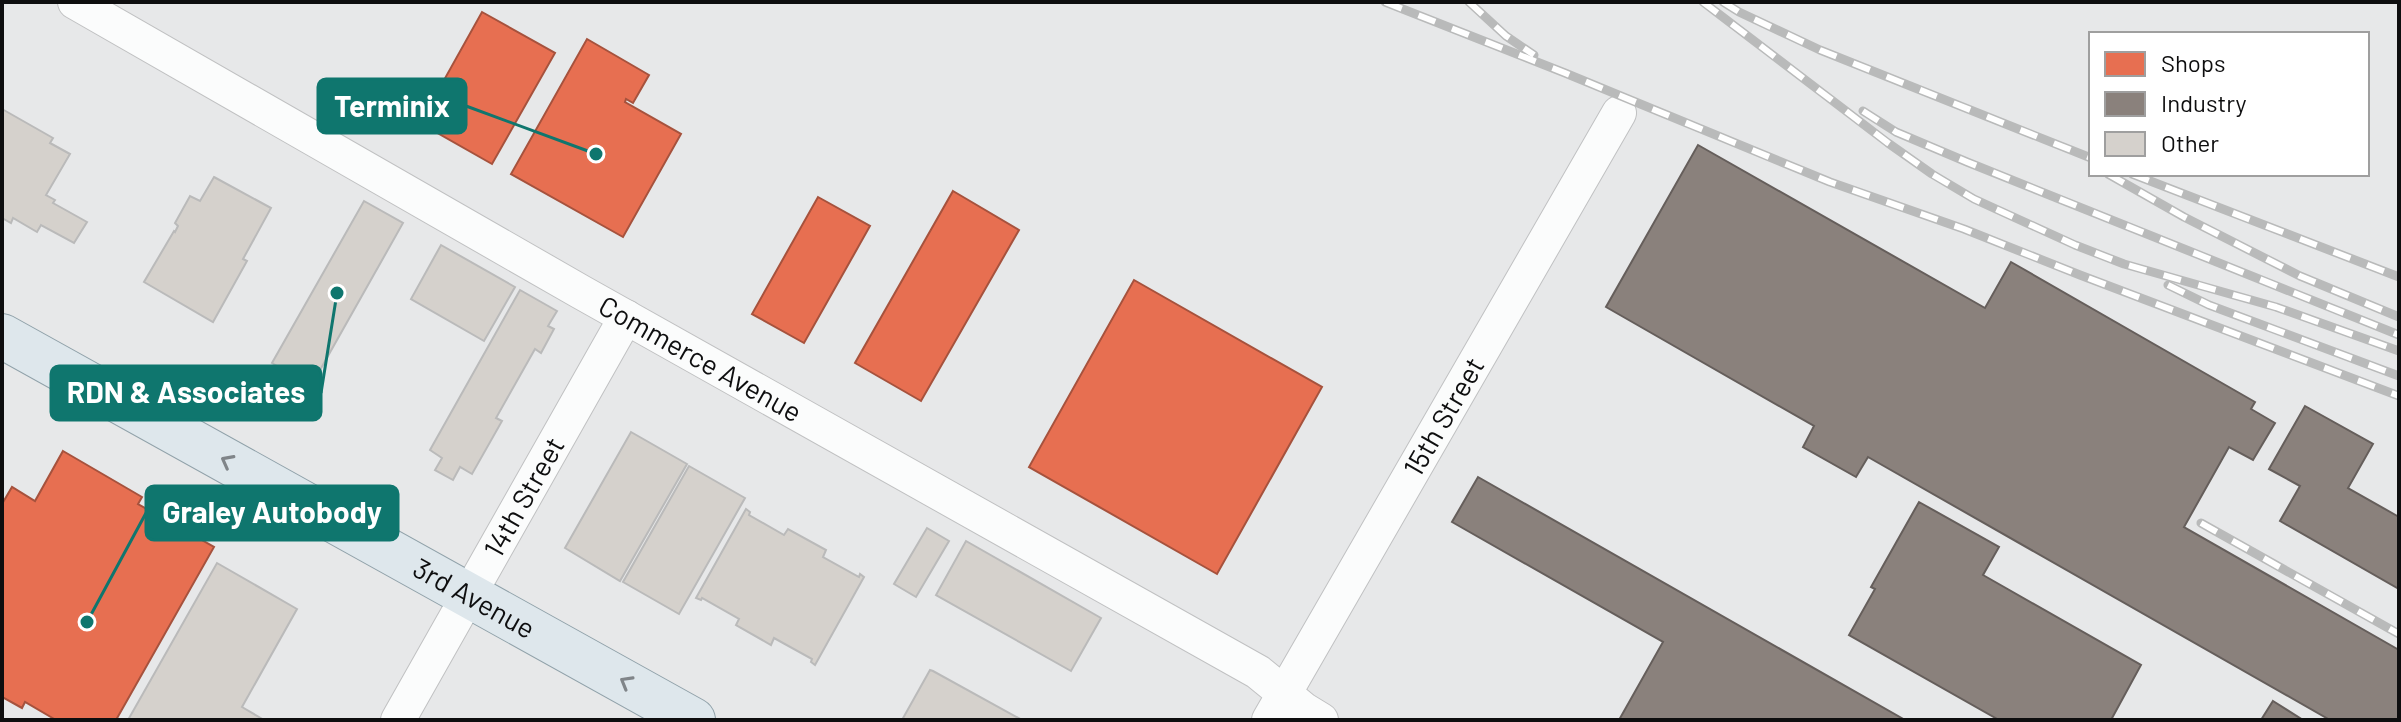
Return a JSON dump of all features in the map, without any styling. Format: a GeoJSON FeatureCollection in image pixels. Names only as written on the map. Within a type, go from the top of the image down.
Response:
{"type":"FeatureCollection","features":[{"type":"Feature","properties":{"kind":"main road","name":"3rd Avenue"},"geometry":{"type":"LineString","coordinates":[[2,336],[693,720]]}},
{"type":"Feature","properties":{"kind":"street","name":"Commerce Avenue"},"geometry":{"type":"LineString","coordinates":[[75,2],[626,317],[1258,672],[1277,707],[1303,709],[1321,720]]}},
{"type":"Feature","properties":{"kind":"street","name":"15th Street"},"geometry":{"type":"LineString","coordinates":[[1277,707],[1619,113]]}},
{"type":"Feature","properties":{"kind":"street","name":"14th Street"},"geometry":{"type":"LineString","coordinates":[[398,720],[626,317]]}},
{"type":"Feature","properties":{"kind":"building: Shops"},"geometry":{"type":"Polygon","coordinates":[[[482,12],[555,53],[492,164],[420,123],[482,12]]]}},
{"type":"Feature","properties":{"kind":"building: Shops"},"geometry":{"type":"Polygon","coordinates":[[[587,39],[649,75],[633,103],[626,99],[625,102],[681,134],[623,237],[511,174],[587,39]]]}},
{"type":"Feature","properties":{"kind":"building: Shops"},"geometry":{"type":"Polygon","coordinates":[[[953,191],[1019,230],[921,401],[855,363],[953,191]]]}},
{"type":"Feature","properties":{"kind":"building: Shops"},"geometry":{"type":"Polygon","coordinates":[[[818,197],[870,226],[804,343],[752,314],[818,197]]]}},
{"type":"Feature","properties":{"kind":"building: Shops"},"geometry":{"type":"Polygon","coordinates":[[[1134,280],[1322,387],[1217,574],[1029,467],[1134,280]]]}},
{"type":"Feature","properties":{"kind":"building: Shops"},"geometry":{"type":"Polygon","coordinates":[[[63,451],[142,497],[138,504],[214,547],[116,720],[56,720],[25,702],[22,708],[2,697],[2,504],[12,487],[35,501],[63,451]]]}},
{"type":"Feature","properties":{"kind":"building: Industry"},"geometry":{"type":"Polygon","coordinates":[[[1698,145],[1985,308],[2011,262],[2255,402],[2251,409],[2275,423],[2253,460],[2229,447],[2184,527],[2399,650],[2399,720],[2330,720],[1868,457],[1856,477],[1803,447],[1814,426],[1606,307],[1698,145]]]}},
{"type":"Feature","properties":{"kind":"building: Industry"},"geometry":{"type":"Polygon","coordinates":[[[2305,406],[2373,444],[2348,488],[2399,517],[2399,589],[2280,521],[2300,486],[2269,469],[2305,406]]]}},
{"type":"Feature","properties":{"kind":"building: Industry"},"geometry":{"type":"Polygon","coordinates":[[[1478,477],[1905,720],[1619,720],[1663,642],[1452,522],[1478,477]]]}},
{"type":"Feature","properties":{"kind":"building: Industry"},"geometry":{"type":"Polygon","coordinates":[[[1919,502],[1999,547],[1983,575],[2141,665],[2111,720],[1999,720],[1849,635],[1875,589],[1871,587],[1919,502]]]}},
{"type":"Feature","properties":{"kind":"building: Industry"},"geometry":{"type":"Polygon","coordinates":[[[2273,701],[2303,720],[2261,720],[2273,701]]]}},
{"type":"Feature","properties":{"kind":"building: Other"},"geometry":{"type":"Polygon","coordinates":[[[2,109],[53,138],[50,143],[70,154],[46,195],[55,200],[53,203],[87,222],[74,243],[41,225],[37,232],[13,218],[11,223],[2,218],[2,109]]]}},
{"type":"Feature","properties":{"kind":"building: Other"},"geometry":{"type":"Polygon","coordinates":[[[214,177],[271,208],[243,259],[247,261],[213,322],[144,282],[175,232],[178,226],[175,223],[190,196],[200,201],[214,177]]]}},
{"type":"Feature","properties":{"kind":"building: Other"},"geometry":{"type":"Polygon","coordinates":[[[364,201],[403,223],[311,386],[272,363],[364,201]]]}},
{"type":"Feature","properties":{"kind":"building: Other"},"geometry":{"type":"Polygon","coordinates":[[[441,245],[515,287],[484,341],[411,299],[441,245]]]}},
{"type":"Feature","properties":{"kind":"building: Other"},"geometry":{"type":"Polygon","coordinates":[[[520,290],[557,311],[548,326],[554,329],[541,353],[535,349],[496,418],[502,421],[472,474],[460,467],[453,480],[435,470],[442,458],[430,450],[520,290]]]}},
{"type":"Feature","properties":{"kind":"building: Other"},"geometry":{"type":"Polygon","coordinates":[[[631,432],[687,464],[620,581],[565,548],[631,432]]]}},
{"type":"Feature","properties":{"kind":"building: Other"},"geometry":{"type":"Polygon","coordinates":[[[689,466],[745,498],[679,614],[623,582],[689,466]]]}},
{"type":"Feature","properties":{"kind":"building: Other"},"geometry":{"type":"Polygon","coordinates":[[[746,509],[749,515],[784,535],[788,529],[826,550],[823,557],[864,577],[815,665],[812,659],[774,638],[771,645],[736,625],[739,619],[702,598],[696,598],[746,509]]]}},
{"type":"Feature","properties":{"kind":"building: Other"},"geometry":{"type":"Polygon","coordinates":[[[927,528],[949,541],[916,597],[894,584],[927,528]]]}},
{"type":"Feature","properties":{"kind":"building: Other"},"geometry":{"type":"Polygon","coordinates":[[[966,541],[1101,618],[1071,671],[936,595],[966,541]]]}},
{"type":"Feature","properties":{"kind":"building: Other"},"geometry":{"type":"Polygon","coordinates":[[[217,563],[297,609],[242,707],[264,720],[128,720],[217,563]]]}},
{"type":"Feature","properties":{"kind":"building: Other"},"geometry":{"type":"Polygon","coordinates":[[[930,670],[933,671],[1022,720],[902,720],[930,670]]]}},
{"type":"Feature","properties":{"kind":"railway"},"geometry":{"type":"LineString","coordinates":[[1385,2],[1830,182],[1964,229],[2399,396]]}},
{"type":"Feature","properties":{"kind":"railway"},"geometry":{"type":"LineString","coordinates":[[1469,2],[1506,36],[1534,55]]}},
{"type":"Feature","properties":{"kind":"railway"},"geometry":{"type":"LineString","coordinates":[[1703,2],[1888,143],[1974,199],[2124,264],[2276,307],[2399,351]]}},
{"type":"Feature","properties":{"kind":"railway"},"geometry":{"type":"LineString","coordinates":[[1723,2],[1820,50],[2089,157]]}},
{"type":"Feature","properties":{"kind":"railway"},"geometry":{"type":"LineString","coordinates":[[1863,111],[1896,132],[1967,162],[2399,335]]}},
{"type":"Feature","properties":{"kind":"railway"},"geometry":{"type":"LineString","coordinates":[[2112,176],[2300,276],[2399,317]]}},
{"type":"Feature","properties":{"kind":"railway"},"geometry":{"type":"LineString","coordinates":[[2137,176],[2399,277]]}},
{"type":"Feature","properties":{"kind":"railway"},"geometry":{"type":"LineString","coordinates":[[2168,285],[2209,305],[2399,376]]}},
{"type":"Feature","properties":{"kind":"railway"},"geometry":{"type":"LineString","coordinates":[[2201,523],[2399,634]]}},
{"type":"Feature","properties":{"kind":"place","name":"Terminix"},"geometry":{"type":"Point","coordinates":[596,154]}},
{"type":"Feature","properties":{"kind":"place","name":"RDN & Associates"},"geometry":{"type":"Point","coordinates":[337,293]}},
{"type":"Feature","properties":{"kind":"place","name":"Graley Autobody"},"geometry":{"type":"Point","coordinates":[87,622]}}]}
